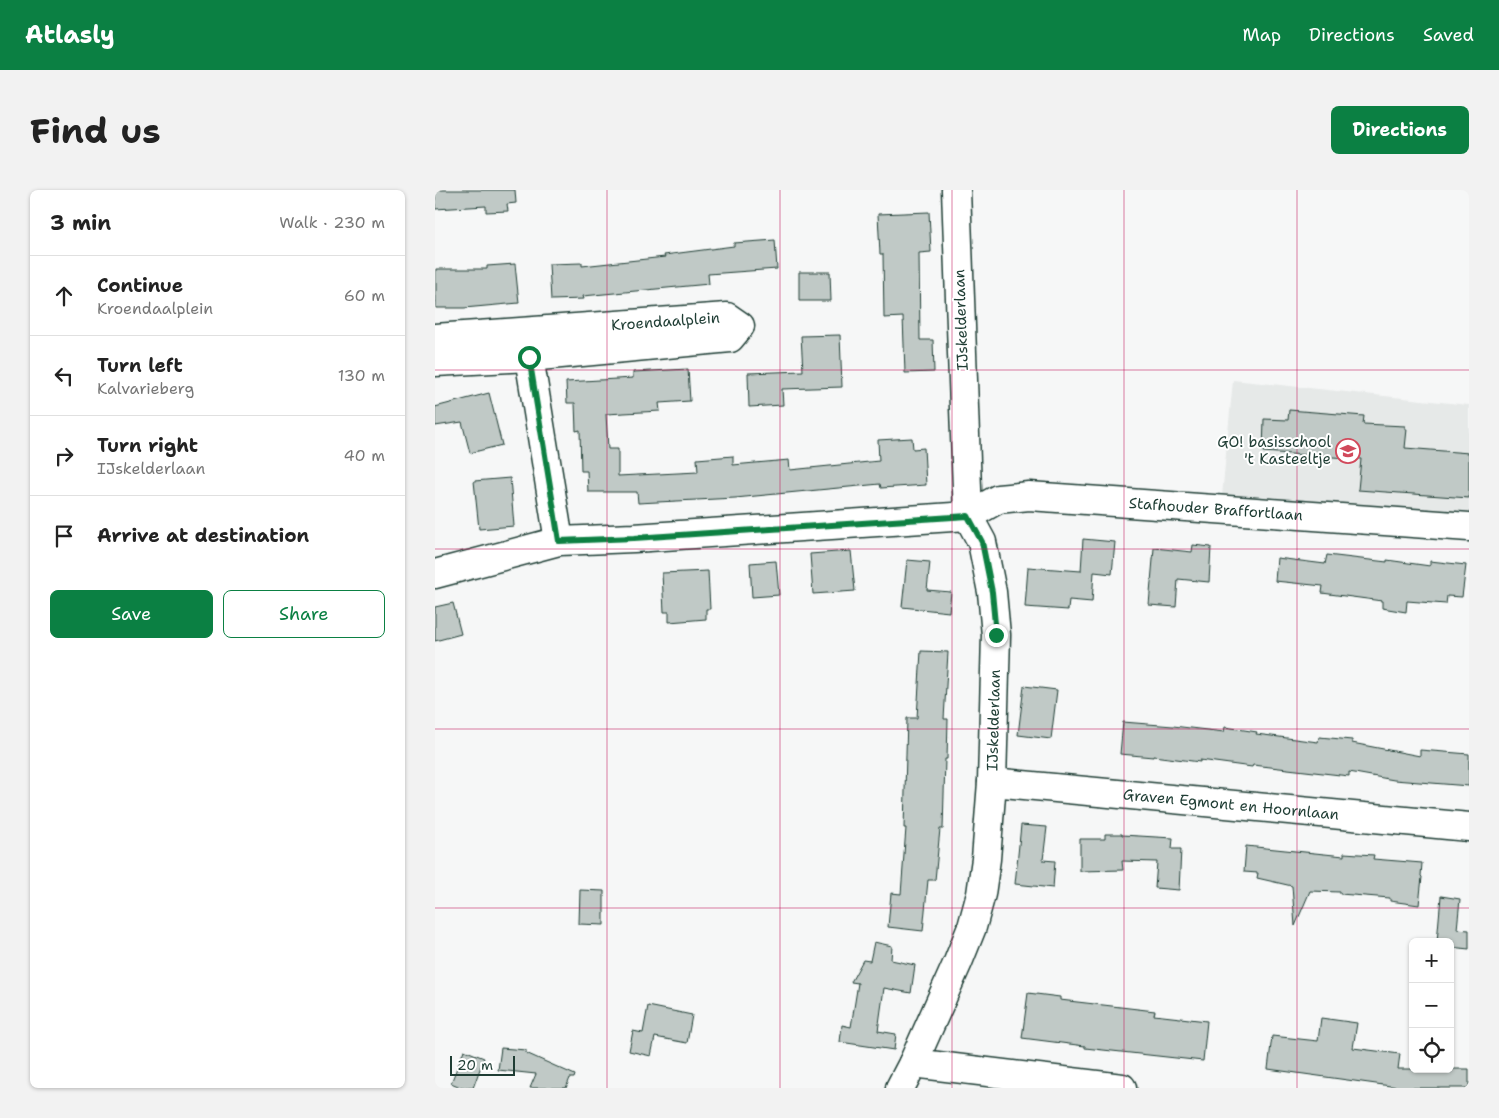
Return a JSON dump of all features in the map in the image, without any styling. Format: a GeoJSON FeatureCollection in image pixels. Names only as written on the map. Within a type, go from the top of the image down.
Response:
{"type":"FeatureCollection","features":[{"type":"Feature","properties":{"kind":"street","name":"IJskelderlaan"},"geometry":{"type":"LineString","coordinates":[[900,1088],[913,1063],[972,927],[981,894],[986,859],[992,782],[996,635],[992,592],[982,542],[968,516],[956,190]]}},
{"type":"Feature","properties":{"kind":"street","name":"Kroendaalplein"},"geometry":{"type":"LineString","coordinates":[[435,338],[727,317],[740,326],[730,338],[529,357],[435,362]]}},
{"type":"Feature","properties":{"kind":"street"},"geometry":{"type":"LineString","coordinates":[[521,331],[529,357],[559,541]]}},
{"type":"Feature","properties":{"kind":"street","name":"Stafhouder Braffortlaan"},"geometry":{"type":"LineString","coordinates":[[968,516],[998,499],[1029,496],[1469,528]]}},
{"type":"Feature","properties":{"kind":"street"},"geometry":{"type":"LineString","coordinates":[[435,574],[559,541],[634,538],[968,516]]}},
{"type":"Feature","properties":{"kind":"street","name":"Graven Egmont en Hoornlaan"},"geometry":{"type":"LineString","coordinates":[[992,782],[1469,827]]}},
{"type":"Feature","properties":{"kind":"street"},"geometry":{"type":"LineString","coordinates":[[913,1063],[1122,1088]]}},
{"type":"Feature","properties":{"kind":"shaded area","name":"GO! basisschool 't Kasteeltje"},"geometry":{"type":"Polygon","coordinates":[[[1233,380],[1469,405],[1469,515],[1222,496],[1233,380]]]}},
{"type":"Feature","properties":{"kind":"building"},"geometry":{"type":"Polygon","coordinates":[[[435,190],[515,190],[516,203],[507,204],[508,211],[486,212],[486,206],[435,209],[435,190]]]}},
{"type":"Feature","properties":{"kind":"building"},"geometry":{"type":"Polygon","coordinates":[[[929,212],[931,252],[919,253],[920,340],[933,340],[934,372],[905,373],[903,317],[884,318],[883,254],[880,254],[878,214],[929,212]]]}},
{"type":"Feature","properties":{"kind":"building"},"geometry":{"type":"Polygon","coordinates":[[[775,240],[777,269],[708,274],[709,284],[583,296],[584,299],[551,300],[549,264],[582,263],[582,266],[665,257],[664,255],[734,246],[734,243],[775,240]]]}},
{"type":"Feature","properties":{"kind":"building"},"geometry":{"type":"Polygon","coordinates":[[[515,264],[519,303],[464,308],[436,308],[436,269],[487,269],[487,266],[515,264]]]}},
{"type":"Feature","properties":{"kind":"building"},"geometry":{"type":"Polygon","coordinates":[[[799,272],[830,272],[831,301],[799,301],[799,272]]]}},
{"type":"Feature","properties":{"kind":"building"},"geometry":{"type":"Polygon","coordinates":[[[840,335],[842,387],[782,389],[783,405],[749,407],[748,373],[803,371],[801,336],[840,335]]]}},
{"type":"Feature","properties":{"kind":"building"},"geometry":{"type":"Polygon","coordinates":[[[688,369],[690,401],[659,403],[660,411],[606,414],[608,449],[618,449],[618,476],[698,472],[697,459],[733,456],[733,465],[789,460],[790,470],[879,461],[878,440],[912,438],[913,449],[924,448],[926,485],[881,488],[880,484],[735,498],[638,503],[637,492],[588,492],[587,471],[581,471],[580,430],[576,431],[575,403],[567,403],[566,382],[633,378],[633,372],[688,369]]]}},
{"type":"Feature","properties":{"kind":"building"},"geometry":{"type":"Polygon","coordinates":[[[489,393],[502,445],[470,453],[462,422],[435,426],[435,407],[489,393]]]}},
{"type":"Feature","properties":{"kind":"building"},"geometry":{"type":"Polygon","coordinates":[[[1289,410],[1364,416],[1363,424],[1405,426],[1405,429],[1407,429],[1405,448],[1469,453],[1469,498],[1358,490],[1361,459],[1263,452],[1264,419],[1288,420],[1289,410]]]}},
{"type":"Feature","properties":{"kind":"building"},"geometry":{"type":"Polygon","coordinates":[[[510,478],[514,526],[479,529],[474,481],[510,478]]]}},
{"type":"Feature","properties":{"kind":"building"},"geometry":{"type":"Polygon","coordinates":[[[1083,539],[1115,542],[1112,574],[1094,572],[1092,602],[1069,600],[1068,610],[1025,607],[1028,567],[1081,571],[1083,539]]]}},
{"type":"Feature","properties":{"kind":"building"},"geometry":{"type":"Polygon","coordinates":[[[1193,545],[1211,547],[1209,582],[1178,579],[1176,607],[1149,605],[1154,548],[1192,552],[1193,545]]]}},
{"type":"Feature","properties":{"kind":"building"},"geometry":{"type":"Polygon","coordinates":[[[851,551],[855,591],[813,594],[810,554],[851,551]]]}},
{"type":"Feature","properties":{"kind":"building"},"geometry":{"type":"Polygon","coordinates":[[[1327,555],[1430,566],[1430,561],[1466,565],[1462,597],[1447,596],[1446,604],[1407,601],[1406,612],[1382,608],[1382,601],[1322,593],[1323,586],[1275,581],[1277,558],[1325,564],[1327,555]]]}},
{"type":"Feature","properties":{"kind":"building"},"geometry":{"type":"Polygon","coordinates":[[[907,560],[930,562],[927,590],[951,592],[949,612],[902,607],[907,560]]]}},
{"type":"Feature","properties":{"kind":"building"},"geometry":{"type":"Polygon","coordinates":[[[776,561],[779,595],[752,597],[750,563],[776,561]]]}},
{"type":"Feature","properties":{"kind":"building"},"geometry":{"type":"Polygon","coordinates":[[[708,571],[710,609],[706,609],[706,619],[669,622],[669,612],[664,612],[662,573],[708,571]]]}},
{"type":"Feature","properties":{"kind":"building"},"geometry":{"type":"Polygon","coordinates":[[[453,603],[461,634],[435,641],[435,607],[453,603]]]}},
{"type":"Feature","properties":{"kind":"building"},"geometry":{"type":"Polygon","coordinates":[[[921,651],[948,652],[944,719],[948,719],[943,829],[940,829],[935,880],[928,880],[923,931],[888,927],[891,893],[901,894],[906,828],[904,828],[907,718],[917,718],[921,651]]]}},
{"type":"Feature","properties":{"kind":"building"},"geometry":{"type":"Polygon","coordinates":[[[1024,686],[1057,690],[1051,739],[1018,735],[1024,686]]]}},
{"type":"Feature","properties":{"kind":"building"},"geometry":{"type":"Polygon","coordinates":[[[1123,722],[1224,732],[1225,727],[1257,732],[1256,734],[1318,742],[1319,737],[1352,740],[1352,743],[1420,756],[1420,750],[1469,754],[1469,786],[1394,780],[1349,772],[1349,776],[1253,765],[1252,767],[1200,760],[1200,762],[1120,754],[1123,722]]]}},
{"type":"Feature","properties":{"kind":"building"},"geometry":{"type":"Polygon","coordinates":[[[1021,825],[1047,827],[1043,860],[1055,861],[1053,888],[1015,884],[1021,825]]]}},
{"type":"Feature","properties":{"kind":"building"},"geometry":{"type":"Polygon","coordinates":[[[1105,834],[1173,838],[1172,849],[1181,849],[1179,890],[1155,888],[1157,862],[1122,861],[1123,870],[1080,871],[1080,839],[1105,839],[1105,834]]]}},
{"type":"Feature","properties":{"kind":"building"},"geometry":{"type":"Polygon","coordinates":[[[1246,846],[1344,856],[1344,853],[1374,855],[1373,859],[1422,863],[1419,905],[1390,901],[1390,898],[1340,894],[1340,892],[1310,891],[1295,926],[1292,886],[1257,878],[1258,873],[1244,872],[1246,846]]]}},
{"type":"Feature","properties":{"kind":"building"},"geometry":{"type":"Polygon","coordinates":[[[580,890],[604,891],[604,925],[579,924],[580,890]]]}},
{"type":"Feature","properties":{"kind":"building"},"geometry":{"type":"Polygon","coordinates":[[[1441,896],[1460,899],[1457,929],[1469,930],[1469,949],[1454,947],[1454,938],[1437,938],[1441,896]]]}},
{"type":"Feature","properties":{"kind":"building"},"geometry":{"type":"Polygon","coordinates":[[[874,942],[892,946],[891,960],[915,965],[911,993],[884,988],[878,1031],[896,1034],[894,1050],[840,1042],[842,1025],[851,1027],[858,983],[851,982],[863,960],[870,961],[874,942]]]}},
{"type":"Feature","properties":{"kind":"building"},"geometry":{"type":"Polygon","coordinates":[[[1028,993],[1060,997],[1060,1000],[1155,1011],[1154,1015],[1207,1021],[1203,1061],[1085,1048],[1085,1046],[1022,1038],[1028,993]]]}},
{"type":"Feature","properties":{"kind":"building"},"geometry":{"type":"Polygon","coordinates":[[[648,1006],[692,1015],[687,1043],[655,1037],[651,1056],[629,1051],[633,1031],[643,1033],[648,1006]]]}},
{"type":"Feature","properties":{"kind":"building"},"geometry":{"type":"Polygon","coordinates":[[[1321,1018],[1357,1023],[1353,1048],[1400,1054],[1398,1069],[1409,1069],[1409,1073],[1454,1073],[1454,1069],[1469,1069],[1469,1088],[1405,1088],[1268,1069],[1272,1036],[1318,1041],[1321,1018]]]}},
{"type":"Feature","properties":{"kind":"building"},"geometry":{"type":"Polygon","coordinates":[[[501,1048],[526,1050],[526,1053],[575,1075],[574,1078],[570,1078],[566,1088],[530,1088],[536,1074],[498,1070],[501,1048]]]}},
{"type":"Feature","properties":{"kind":"building"},"geometry":{"type":"Polygon","coordinates":[[[464,1050],[484,1058],[473,1088],[463,1088],[451,1083],[464,1050]]]}},
{"type":"Feature","properties":{"kind":"place","name":"GO! basisschool 't Kasteeltje"},"geometry":{"type":"Point","coordinates":[1348,451]}},
{"type":"Feature","properties":{"kind":"route"},"geometry":{"type":"LineString","coordinates":[[529,357],[559,541],[634,538],[968,516],[982,542],[992,592],[996,635]]}}]}
